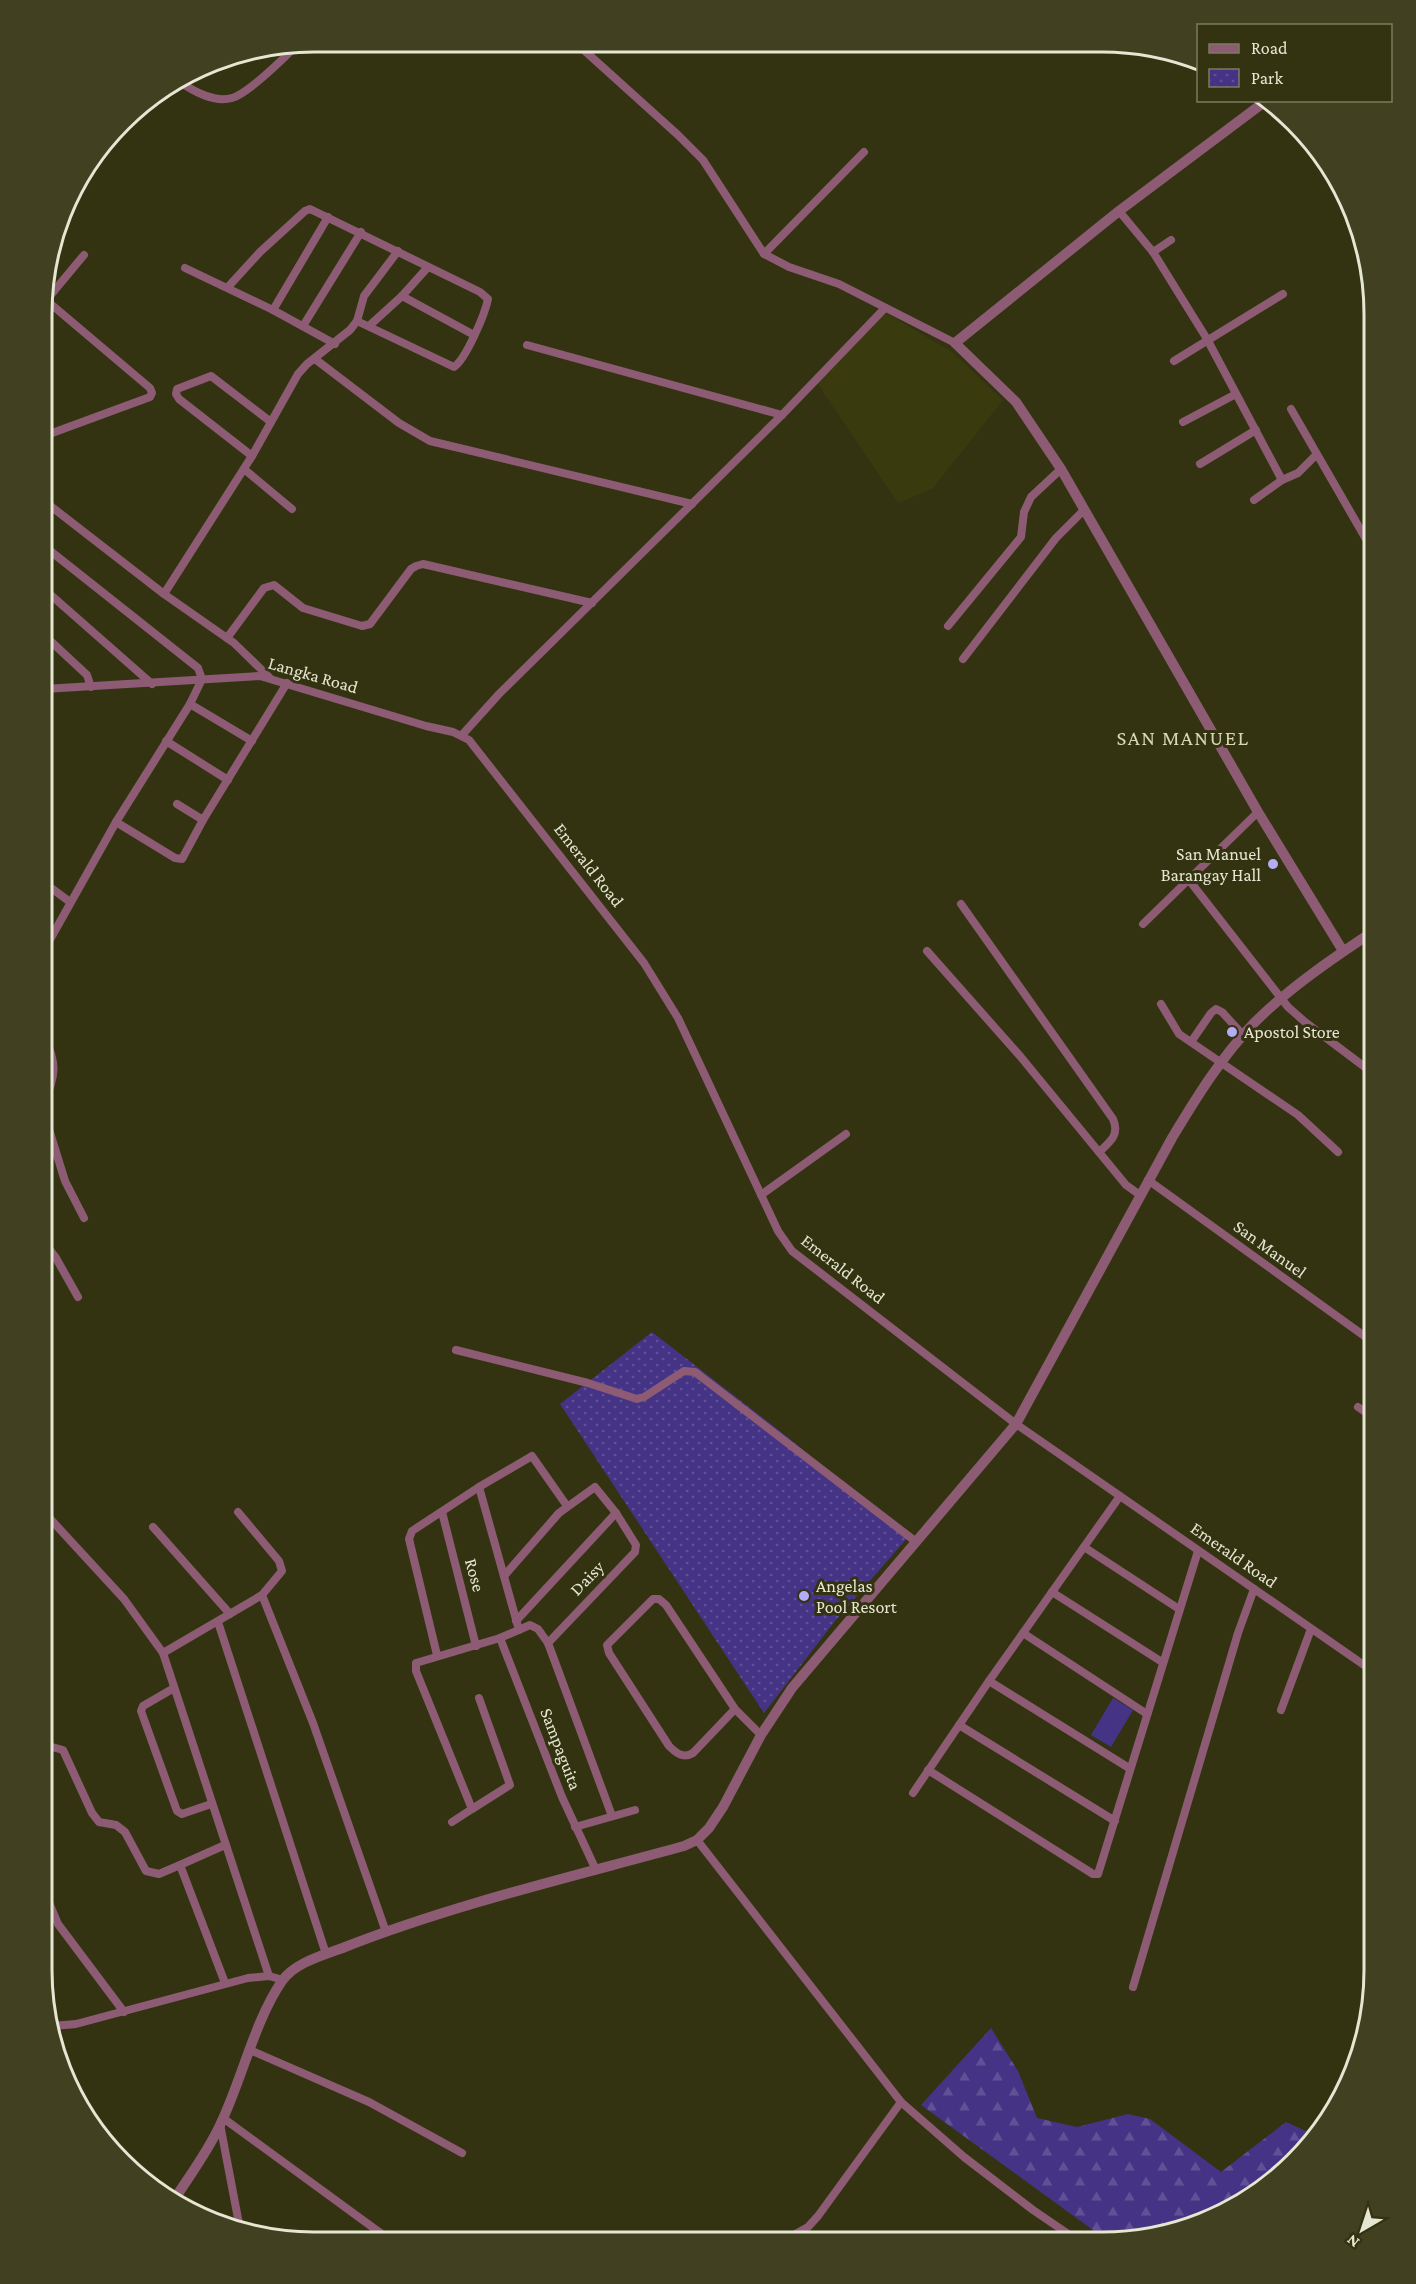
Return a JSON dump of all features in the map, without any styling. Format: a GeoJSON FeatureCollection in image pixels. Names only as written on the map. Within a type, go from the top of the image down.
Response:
{"type":"FeatureCollection","features":[{"type":"Feature","properties":{"kind":"street"},"geometry":{"type":"LineString","coordinates":[[586,52],[703,160],[764,254],[782,264],[839,284],[955,343],[1016,402],[1062,469],[1258,813],[1343,951]]}},
{"type":"Feature","properties":{"kind":"street"},"geometry":{"type":"LineString","coordinates":[[188,86],[216,98],[231,99],[250,86],[286,54]]}},
{"type":"Feature","properties":{"kind":"street"},"geometry":{"type":"LineString","coordinates":[[955,343],[1119,211],[1259,106]]}},
{"type":"Feature","properties":{"kind":"street"},"geometry":{"type":"LineString","coordinates":[[764,254],[864,152]]}},
{"type":"Feature","properties":{"kind":"street"},"geometry":{"type":"LineString","coordinates":[[228,287],[260,252],[305,211],[313,210],[361,232],[486,297],[488,302],[458,364],[450,367],[357,321]]}},
{"type":"Feature","properties":{"kind":"street"},"geometry":{"type":"LineString","coordinates":[[1119,211],[1153,252],[1207,339],[1282,480]]}},
{"type":"Feature","properties":{"kind":"street"},"geometry":{"type":"LineString","coordinates":[[273,310],[328,217]]}},
{"type":"Feature","properties":{"kind":"street"},"geometry":{"type":"LineString","coordinates":[[303,326],[361,232]]}},
{"type":"Feature","properties":{"kind":"street"},"geometry":{"type":"LineString","coordinates":[[1153,252],[1171,240]]}},
{"type":"Feature","properties":{"kind":"street"},"geometry":{"type":"LineString","coordinates":[[164,594],[252,456],[302,368],[350,330],[357,321],[364,296],[398,251]]}},
{"type":"Feature","properties":{"kind":"street"},"geometry":{"type":"LineString","coordinates":[[54,291],[84,255]]}},
{"type":"Feature","properties":{"kind":"street"},"geometry":{"type":"LineString","coordinates":[[369,326],[402,296],[428,267]]}},
{"type":"Feature","properties":{"kind":"street"},"geometry":{"type":"LineString","coordinates":[[185,268],[228,287],[335,344]]}},
{"type":"Feature","properties":{"kind":"street"},"geometry":{"type":"LineString","coordinates":[[1174,361],[1283,294]]}},
{"type":"Feature","properties":{"kind":"street"},"geometry":{"type":"LineString","coordinates":[[402,296],[474,335]]}},
{"type":"Feature","properties":{"kind":"street"},"geometry":{"type":"LineString","coordinates":[[52,308],[150,388],[152,393],[150,397],[52,433]]}},
{"type":"Feature","properties":{"kind":"street"},"geometry":{"type":"LineString","coordinates":[[462,735],[499,694],[782,416],[885,308]]}},
{"type":"Feature","properties":{"kind":"street"},"geometry":{"type":"LineString","coordinates":[[526,345],[782,416]]}},
{"type":"Feature","properties":{"kind":"street"},"geometry":{"type":"LineString","coordinates":[[315,359],[399,423],[430,441],[692,504]]}},
{"type":"Feature","properties":{"kind":"street"},"geometry":{"type":"LineString","coordinates":[[252,456],[179,399],[176,394],[177,389],[211,376],[271,422]]}},
{"type":"Feature","properties":{"kind":"street"},"geometry":{"type":"LineString","coordinates":[[1183,422],[1236,393]]}},
{"type":"Feature","properties":{"kind":"street"},"geometry":{"type":"LineString","coordinates":[[1291,409],[1364,536]]}},
{"type":"Feature","properties":{"kind":"street"},"geometry":{"type":"LineString","coordinates":[[1200,464],[1256,430]]}},
{"type":"Feature","properties":{"kind":"street"},"geometry":{"type":"LineString","coordinates":[[1254,500],[1282,480],[1298,473],[1316,455]]}},
{"type":"Feature","properties":{"kind":"street"},"geometry":{"type":"LineString","coordinates":[[244,469],[292,509]]}},
{"type":"Feature","properties":{"kind":"street"},"geometry":{"type":"LineString","coordinates":[[948,626],[1021,537],[1024,512],[1031,497],[1062,469]]}},
{"type":"Feature","properties":{"kind":"street"},"geometry":{"type":"LineString","coordinates":[[52,507],[164,594],[227,638],[270,678]]}},
{"type":"Feature","properties":{"kind":"street"},"geometry":{"type":"LineString","coordinates":[[963,659],[1056,538],[1084,510]]}},
{"type":"Feature","properties":{"kind":"street"},"geometry":{"type":"LineString","coordinates":[[52,552],[198,668],[202,679],[190,704],[116,822],[52,935]]}},
{"type":"Feature","properties":{"kind":"street"},"geometry":{"type":"LineString","coordinates":[[227,638],[264,588],[274,585],[303,608],[362,626],[370,624],[411,569],[423,564],[592,603]]}},
{"type":"Feature","properties":{"kind":"street"},"geometry":{"type":"LineString","coordinates":[[52,596],[152,684]]}},
{"type":"Feature","properties":{"kind":"street"},"geometry":{"type":"LineString","coordinates":[[52,644],[87,675],[91,687]]}},
{"type":"Feature","properties":{"kind":"street","name":"Langka Road"},"geometry":{"type":"LineString","coordinates":[[52,689],[152,684],[252,675],[270,678],[462,735]]}},
{"type":"Feature","properties":{"kind":"street"},"geometry":{"type":"LineString","coordinates":[[116,822],[179,859],[184,856],[203,820],[287,683]]}},
{"type":"Feature","properties":{"kind":"street"},"geometry":{"type":"LineString","coordinates":[[190,704],[252,741]]}},
{"type":"Feature","properties":{"kind":"street","name":"Emerald Road"},"geometry":{"type":"LineString","coordinates":[[462,735],[474,744],[614,923],[658,984],[685,1032],[782,1239],[792,1251],[1016,1424],[1364,1665]]}},
{"type":"Feature","properties":{"kind":"street"},"geometry":{"type":"LineString","coordinates":[[166,741],[228,780]]}},
{"type":"Feature","properties":{"kind":"street"},"geometry":{"type":"LineString","coordinates":[[177,804],[203,820]]}},
{"type":"Feature","properties":{"kind":"street"},"geometry":{"type":"LineString","coordinates":[[1143,924],[1258,813]]}},
{"type":"Feature","properties":{"kind":"street"},"geometry":{"type":"LineString","coordinates":[[1190,880],[1281,999],[1305,1022],[1364,1066]]}},
{"type":"Feature","properties":{"kind":"street"},"geometry":{"type":"LineString","coordinates":[[52,888],[70,902]]}},
{"type":"Feature","properties":{"kind":"street"},"geometry":{"type":"LineString","coordinates":[[961,904],[1113,1119],[1115,1135],[1099,1152]]}},
{"type":"Feature","properties":{"kind":"street"},"geometry":{"type":"LineString","coordinates":[[178,2193],[222,2121],[250,2050],[283,1980],[297,1968],[326,1954],[386,1932],[684,1846],[697,1840],[709,1828],[723,1807],[761,1735],[792,1689],[1016,1424],[1148,1180],[1186,1115],[1222,1063],[1243,1035],[1281,999],[1364,937]]}},
{"type":"Feature","properties":{"kind":"street"},"geometry":{"type":"LineString","coordinates":[[927,951],[1012,1047],[1126,1185],[1140,1196]]}},
{"type":"Feature","properties":{"kind":"street"},"geometry":{"type":"LineString","coordinates":[[1161,1004],[1175,1029],[1298,1115],[1338,1152]]}},
{"type":"Feature","properties":{"kind":"street"},"geometry":{"type":"LineString","coordinates":[[1191,1042],[1216,1009],[1222,1012],[1243,1035]]}},
{"type":"Feature","properties":{"kind":"street"},"geometry":{"type":"LineString","coordinates":[[52,1054],[55,1064],[52,1085]]}},
{"type":"Feature","properties":{"kind":"street"},"geometry":{"type":"LineString","coordinates":[[761,1195],[846,1134]]}},
{"type":"Feature","properties":{"kind":"street"},"geometry":{"type":"LineString","coordinates":[[52,1138],[65,1181],[84,1218]]}},
{"type":"Feature","properties":{"kind":"street","name":"San Manuel"},"geometry":{"type":"LineString","coordinates":[[1148,1180],[1364,1336]]}},
{"type":"Feature","properties":{"kind":"street"},"geometry":{"type":"LineString","coordinates":[[52,1253],[78,1298]]}},
{"type":"Feature","properties":{"kind":"street"},"geometry":{"type":"LineString","coordinates":[[456,1350],[588,1383],[638,1399],[684,1371],[694,1372],[915,1541]]}},
{"type":"Feature","properties":{"kind":"street"},"geometry":{"type":"LineString","coordinates":[[1358,1407],[1364,1411]]}},
{"type":"Feature","properties":{"kind":"street"},"geometry":{"type":"LineString","coordinates":[[437,1655],[409,1539],[412,1531],[479,1487],[532,1456],[567,1506]]}},
{"type":"Feature","properties":{"kind":"street"},"geometry":{"type":"LineString","coordinates":[[479,1487],[518,1626]]}},
{"type":"Feature","properties":{"kind":"street","name":"Daisy"},"geometry":{"type":"LineString","coordinates":[[504,1576],[567,1506],[595,1487],[616,1513],[636,1545],[635,1552],[548,1643]]}},
{"type":"Feature","properties":{"kind":"street"},"geometry":{"type":"LineString","coordinates":[[913,1793],[1120,1496]]}},
{"type":"Feature","properties":{"kind":"street"},"geometry":{"type":"LineString","coordinates":[[163,1653],[262,1595],[278,1576],[282,1566],[238,1512]]}},
{"type":"Feature","properties":{"kind":"street","name":"Rose"},"geometry":{"type":"LineString","coordinates":[[441,1512],[476,1646]]}},
{"type":"Feature","properties":{"kind":"street"},"geometry":{"type":"LineString","coordinates":[[472,1809],[416,1671],[416,1663],[500,1638],[518,1626],[616,1513]]}},
{"type":"Feature","properties":{"kind":"street"},"geometry":{"type":"LineString","coordinates":[[52,1521],[124,1599],[163,1653],[269,1976]]}},
{"type":"Feature","properties":{"kind":"street"},"geometry":{"type":"LineString","coordinates":[[153,1527],[230,1614]]}},
{"type":"Feature","properties":{"kind":"street"},"geometry":{"type":"LineString","coordinates":[[1084,1547],[1179,1609]]}},
{"type":"Feature","properties":{"kind":"street"},"geometry":{"type":"LineString","coordinates":[[928,1770],[1094,1875],[1099,1872],[1129,1768],[1198,1551]]}},
{"type":"Feature","properties":{"kind":"street"},"geometry":{"type":"LineString","coordinates":[[1133,1987],[1238,1633],[1254,1589]]}},
{"type":"Feature","properties":{"kind":"street"},"geometry":{"type":"LineString","coordinates":[[1052,1592],[1162,1662]]}},
{"type":"Feature","properties":{"kind":"street"},"geometry":{"type":"LineString","coordinates":[[262,1595],[313,1722],[386,1932]]}},
{"type":"Feature","properties":{"kind":"street"},"geometry":{"type":"LineString","coordinates":[[735,1709],[693,1753],[685,1756],[680,1754],[669,1746],[606,1645],[653,1599],[659,1599],[666,1605],[735,1709],[761,1735]]}},
{"type":"Feature","properties":{"kind":"street"},"geometry":{"type":"LineString","coordinates":[[218,1622],[326,1954]]}},
{"type":"Feature","properties":{"kind":"street"},"geometry":{"type":"LineString","coordinates":[[518,1626],[532,1624],[548,1643],[612,1816]]}},
{"type":"Feature","properties":{"kind":"street"},"geometry":{"type":"LineString","coordinates":[[1281,1710],[1311,1629]]}},
{"type":"Feature","properties":{"kind":"street"},"geometry":{"type":"LineString","coordinates":[[1023,1633],[1146,1714]]}},
{"type":"Feature","properties":{"kind":"street","name":"Sampaguita"},"geometry":{"type":"LineString","coordinates":[[500,1638],[575,1827],[596,1870]]}},
{"type":"Feature","properties":{"kind":"street"},"geometry":{"type":"LineString","coordinates":[[989,1681],[1129,1768]]}},
{"type":"Feature","properties":{"kind":"street"},"geometry":{"type":"LineString","coordinates":[[174,1688],[143,1706],[141,1711],[179,1814],[211,1804]]}},
{"type":"Feature","properties":{"kind":"street"},"geometry":{"type":"LineString","coordinates":[[452,1822],[510,1785],[479,1698]]}},
{"type":"Feature","properties":{"kind":"street"},"geometry":{"type":"LineString","coordinates":[[959,1725],[1115,1821]]}},
{"type":"Feature","properties":{"kind":"street"},"geometry":{"type":"LineString","coordinates":[[52,1747],[63,1750],[92,1813],[99,1822],[116,1825],[125,1832],[146,1871],[159,1874],[225,1845]]}},
{"type":"Feature","properties":{"kind":"street"},"geometry":{"type":"LineString","coordinates":[[575,1827],[635,1810]]}},
{"type":"Feature","properties":{"kind":"street"},"geometry":{"type":"LineString","coordinates":[[697,1840],[902,2102],[964,2157],[1065,2232]]}},
{"type":"Feature","properties":{"kind":"street"},"geometry":{"type":"LineString","coordinates":[[180,1865],[225,1983]]}},
{"type":"Feature","properties":{"kind":"street"},"geometry":{"type":"LineString","coordinates":[[52,1910],[58,1924],[124,2012]]}},
{"type":"Feature","properties":{"kind":"street"},"geometry":{"type":"LineString","coordinates":[[59,2025],[75,2024],[124,2012],[225,1983],[269,1976],[283,1980]]}},
{"type":"Feature","properties":{"kind":"street"},"geometry":{"type":"LineString","coordinates":[[250,2050],[369,2102],[462,2153]]}},
{"type":"Feature","properties":{"kind":"street"},"geometry":{"type":"LineString","coordinates":[[799,2232],[808,2227],[818,2216],[902,2102]]}},
{"type":"Feature","properties":{"kind":"street"},"geometry":{"type":"LineString","coordinates":[[222,2121],[239,2221]]}},
{"type":"Feature","properties":{"kind":"street"},"geometry":{"type":"LineString","coordinates":[[222,2121],[379,2232]]}},
{"type":"Feature","properties":{"kind":"shaded area"},"geometry":{"type":"Polygon","coordinates":[[[888,314],[952,352],[1003,400],[932,489],[898,503],[817,383],[884,315],[888,314]]]}},
{"type":"Feature","properties":{"kind":"green space"},"geometry":{"type":"Polygon","coordinates":[[[652,1332],[781,1432],[909,1536],[835,1621],[764,1713],[560,1404],[652,1332]]]}},
{"type":"Feature","properties":{"kind":"green space"},"geometry":{"type":"Polygon","coordinates":[[[1113,1698],[1133,1710],[1111,1747],[1091,1735],[1113,1698]]]}},
{"type":"Feature","properties":{"kind":"green space"},"geometry":{"type":"Polygon","coordinates":[[[991,2028],[1018,2071],[1037,2118],[1077,2127],[1128,2114],[1150,2119],[1221,2172],[1286,2122],[1307,2131],[1287,2155],[1261,2177],[1202,2212],[1169,2223],[1136,2229],[1096,2232],[921,2105],[991,2028]]]}},
{"type":"Feature","properties":{"kind":"place","name":"San Manuel Barangay Hall"},"geometry":{"type":"Point","coordinates":[1273,864]}},
{"type":"Feature","properties":{"kind":"place","name":"Apostol Store"},"geometry":{"type":"Point","coordinates":[1232,1032]}},
{"type":"Feature","properties":{"kind":"place","name":"Angelas Pool Resort"},"geometry":{"type":"Point","coordinates":[804,1596]}},
{"type":"Feature","properties":{"kind":"district","name":"SAN MANUEL"},"geometry":{"type":"Point","coordinates":[1183,738]}}]}
